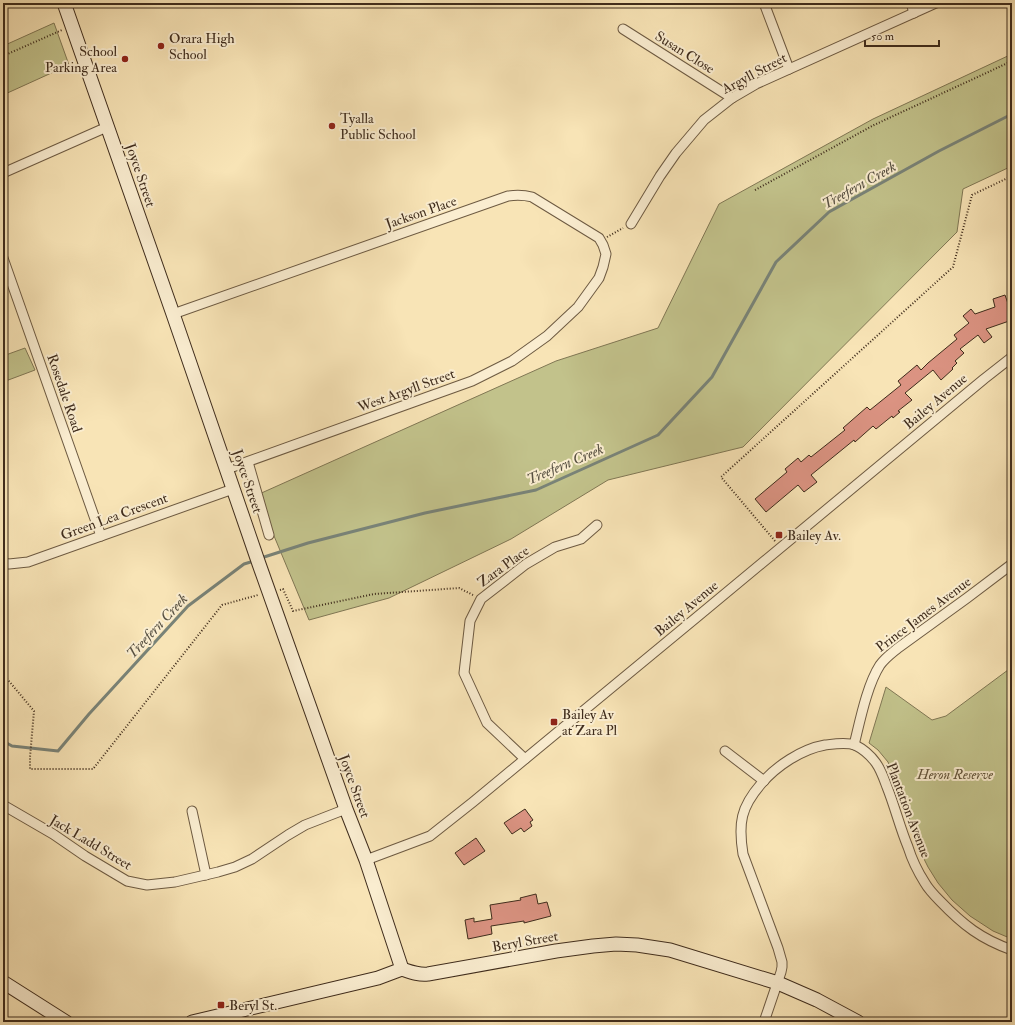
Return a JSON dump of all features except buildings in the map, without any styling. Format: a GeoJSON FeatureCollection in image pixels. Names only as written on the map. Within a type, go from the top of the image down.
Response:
{"type":"FeatureCollection","features":[{"type":"Feature","properties":{"kind":"street","name":"Joyce Street"},"geometry":{"type":"LineString","coordinates":[[64,3],[259,564],[346,809],[366,860],[402,969]]}},
{"type":"Feature","properties":{"kind":"street"},"geometry":{"type":"LineString","coordinates":[[764,3],[789,69]]}},
{"type":"Feature","properties":{"kind":"street"},"geometry":{"type":"LineString","coordinates":[[910,3],[914,13]]}},
{"type":"Feature","properties":{"kind":"street","name":"Argyll Street"},"geometry":{"type":"LineString","coordinates":[[631,224],[660,176],[676,153],[704,120],[732,98],[756,84],[936,3]]}},
{"type":"Feature","properties":{"kind":"street","name":"Susan Close"},"geometry":{"type":"LineString","coordinates":[[622,29],[732,98]]}},
{"type":"Feature","properties":{"kind":"street"},"geometry":{"type":"LineString","coordinates":[[3,173],[107,127]]}},
{"type":"Feature","properties":{"kind":"street","name":"Jackson Place"},"geometry":{"type":"LineString","coordinates":[[173,314],[514,195],[532,197],[601,240]]}},
{"type":"Feature","properties":{"kind":"street","name":"West Argyll Street"},"geometry":{"type":"LineString","coordinates":[[227,469],[472,381],[512,361],[547,336],[578,307],[599,278],[602,271],[606,254],[601,240]]}},
{"type":"Feature","properties":{"kind":"street","name":"Rosedale Road"},"geometry":{"type":"LineString","coordinates":[[3,258],[101,536]]}},
{"type":"Feature","properties":{"kind":"street","name":"Bailey Avenue"},"geometry":{"type":"LineString","coordinates":[[366,860],[430,836],[1012,357]]}},
{"type":"Feature","properties":{"kind":"street"},"geometry":{"type":"LineString","coordinates":[[248,462],[269,536]]}},
{"type":"Feature","properties":{"kind":"street","name":"Green Lea Crescent"},"geometry":{"type":"LineString","coordinates":[[3,563],[28,562],[233,489]]}},
{"type":"Feature","properties":{"kind":"street","name":"Zara Place"},"geometry":{"type":"LineString","coordinates":[[524,759],[488,723],[464,673],[470,621],[482,600],[526,564],[555,547],[581,539],[598,525]]}},
{"type":"Feature","properties":{"kind":"street","name":"Prince James Avenue"},"geometry":{"type":"LineString","coordinates":[[854,745],[868,694],[880,664],[898,648],[968,598],[1012,564]]}},
{"type":"Feature","properties":{"kind":"street"},"geometry":{"type":"LineString","coordinates":[[764,1022],[782,972],[782,962],[743,854],[741,827],[746,805],[752,794],[764,780],[782,765],[808,749],[830,744],[854,745]]}},
{"type":"Feature","properties":{"kind":"street","name":"Plantation Avenue"},"geometry":{"type":"LineString","coordinates":[[854,745],[871,756],[879,768],[913,860],[926,885],[951,913],[968,928],[998,945],[1012,950]]}},
{"type":"Feature","properties":{"kind":"street"},"geometry":{"type":"LineString","coordinates":[[725,752],[764,780]]}},
{"type":"Feature","properties":{"kind":"street","name":"Jack Ladd Street"},"geometry":{"type":"LineString","coordinates":[[3,805],[53,834],[85,856],[127,881],[147,885],[175,882],[235,867],[252,860],[304,825],[346,809]]}},
{"type":"Feature","properties":{"kind":"street"},"geometry":{"type":"LineString","coordinates":[[192,811],[206,875]]}},
{"type":"Feature","properties":{"kind":"street","name":"Beryl Street"},"geometry":{"type":"LineString","coordinates":[[402,969],[419,975],[593,946],[616,944],[637,945],[670,950],[778,983],[817,1000],[858,1022]]}},
{"type":"Feature","properties":{"kind":"street"},"geometry":{"type":"LineString","coordinates":[[192,1022],[378,978],[402,969]]}},
{"type":"Feature","properties":{"kind":"street"},"geometry":{"type":"LineString","coordinates":[[3,982],[66,1022]]}},
{"type":"Feature","properties":{"kind":"path"},"geometry":{"type":"LineString","coordinates":[[1010,3],[1012,8]]}},
{"type":"Feature","properties":{"kind":"path"},"geometry":{"type":"LineString","coordinates":[[3,56],[72,26]]}},
{"type":"Feature","properties":{"kind":"path"},"geometry":{"type":"LineString","coordinates":[[755,190],[874,125],[1012,61]]}},
{"type":"Feature","properties":{"kind":"path"},"geometry":{"type":"LineString","coordinates":[[781,547],[721,477],[953,267],[972,195],[1012,176]]}},
{"type":"Feature","properties":{"kind":"path"},"geometry":{"type":"LineString","coordinates":[[601,240],[631,224]]}},
{"type":"Feature","properties":{"kind":"path"},"geometry":{"type":"LineString","coordinates":[[3,674],[34,711],[30,769],[92,769],[222,605],[283,589],[293,611],[374,594],[459,588],[482,600]]}},
{"type":"Feature","properties":{"kind":"green space"},"geometry":{"type":"Polygon","coordinates":[[[54,23],[69,65],[3,95],[3,46],[54,23]]]}},
{"type":"Feature","properties":{"kind":"green space"},"geometry":{"type":"Polygon","coordinates":[[[1012,54],[1012,166],[963,189],[957,232],[743,447],[608,480],[511,539],[389,598],[309,620],[257,495],[556,361],[658,328],[719,204],[873,119],[1012,54]]]}},
{"type":"Feature","properties":{"kind":"green space"},"geometry":{"type":"Polygon","coordinates":[[[25,348],[35,370],[3,382],[3,356],[25,348]]]}},
{"type":"Feature","properties":{"kind":"green space","name":"Heron Reserve"},"geometry":{"type":"Polygon","coordinates":[[[1012,667],[1012,939],[993,931],[970,916],[952,900],[938,883],[922,855],[901,794],[888,762],[878,750],[869,743],[886,687],[932,720],[946,716],[1012,667]]]}},
{"type":"Feature","properties":{"kind":"waterway","name":"Treefern Creek"},"geometry":{"type":"LineString","coordinates":[[261,558],[308,543],[425,513],[536,490],[658,435],[712,377],[776,262],[829,212],[939,151],[1012,114]]}},
{"type":"Feature","properties":{"kind":"waterway","name":"Treefern Creek"},"geometry":{"type":"LineString","coordinates":[[3,741],[12,746],[58,751],[89,714],[188,606],[244,564],[254,561]]}},
{"type":"Feature","properties":{"kind":"place","name":"Orara High School"},"geometry":{"type":"Point","coordinates":[161,46]}},
{"type":"Feature","properties":{"kind":"place","name":"School Parking Area"},"geometry":{"type":"Point","coordinates":[125,59]}},
{"type":"Feature","properties":{"kind":"place","name":"Tyalla Public School"},"geometry":{"type":"Point","coordinates":[332,126]}},
{"type":"Feature","properties":{"kind":"place","name":"Bailey Av."},"geometry":{"type":"Point","coordinates":[779,535]}},
{"type":"Feature","properties":{"kind":"place","name":"Bailey Av at Zara Pl"},"geometry":{"type":"Point","coordinates":[554,722]}},
{"type":"Feature","properties":{"kind":"place","name":"Beryl St."},"geometry":{"type":"Point","coordinates":[221,1005]}}]}
